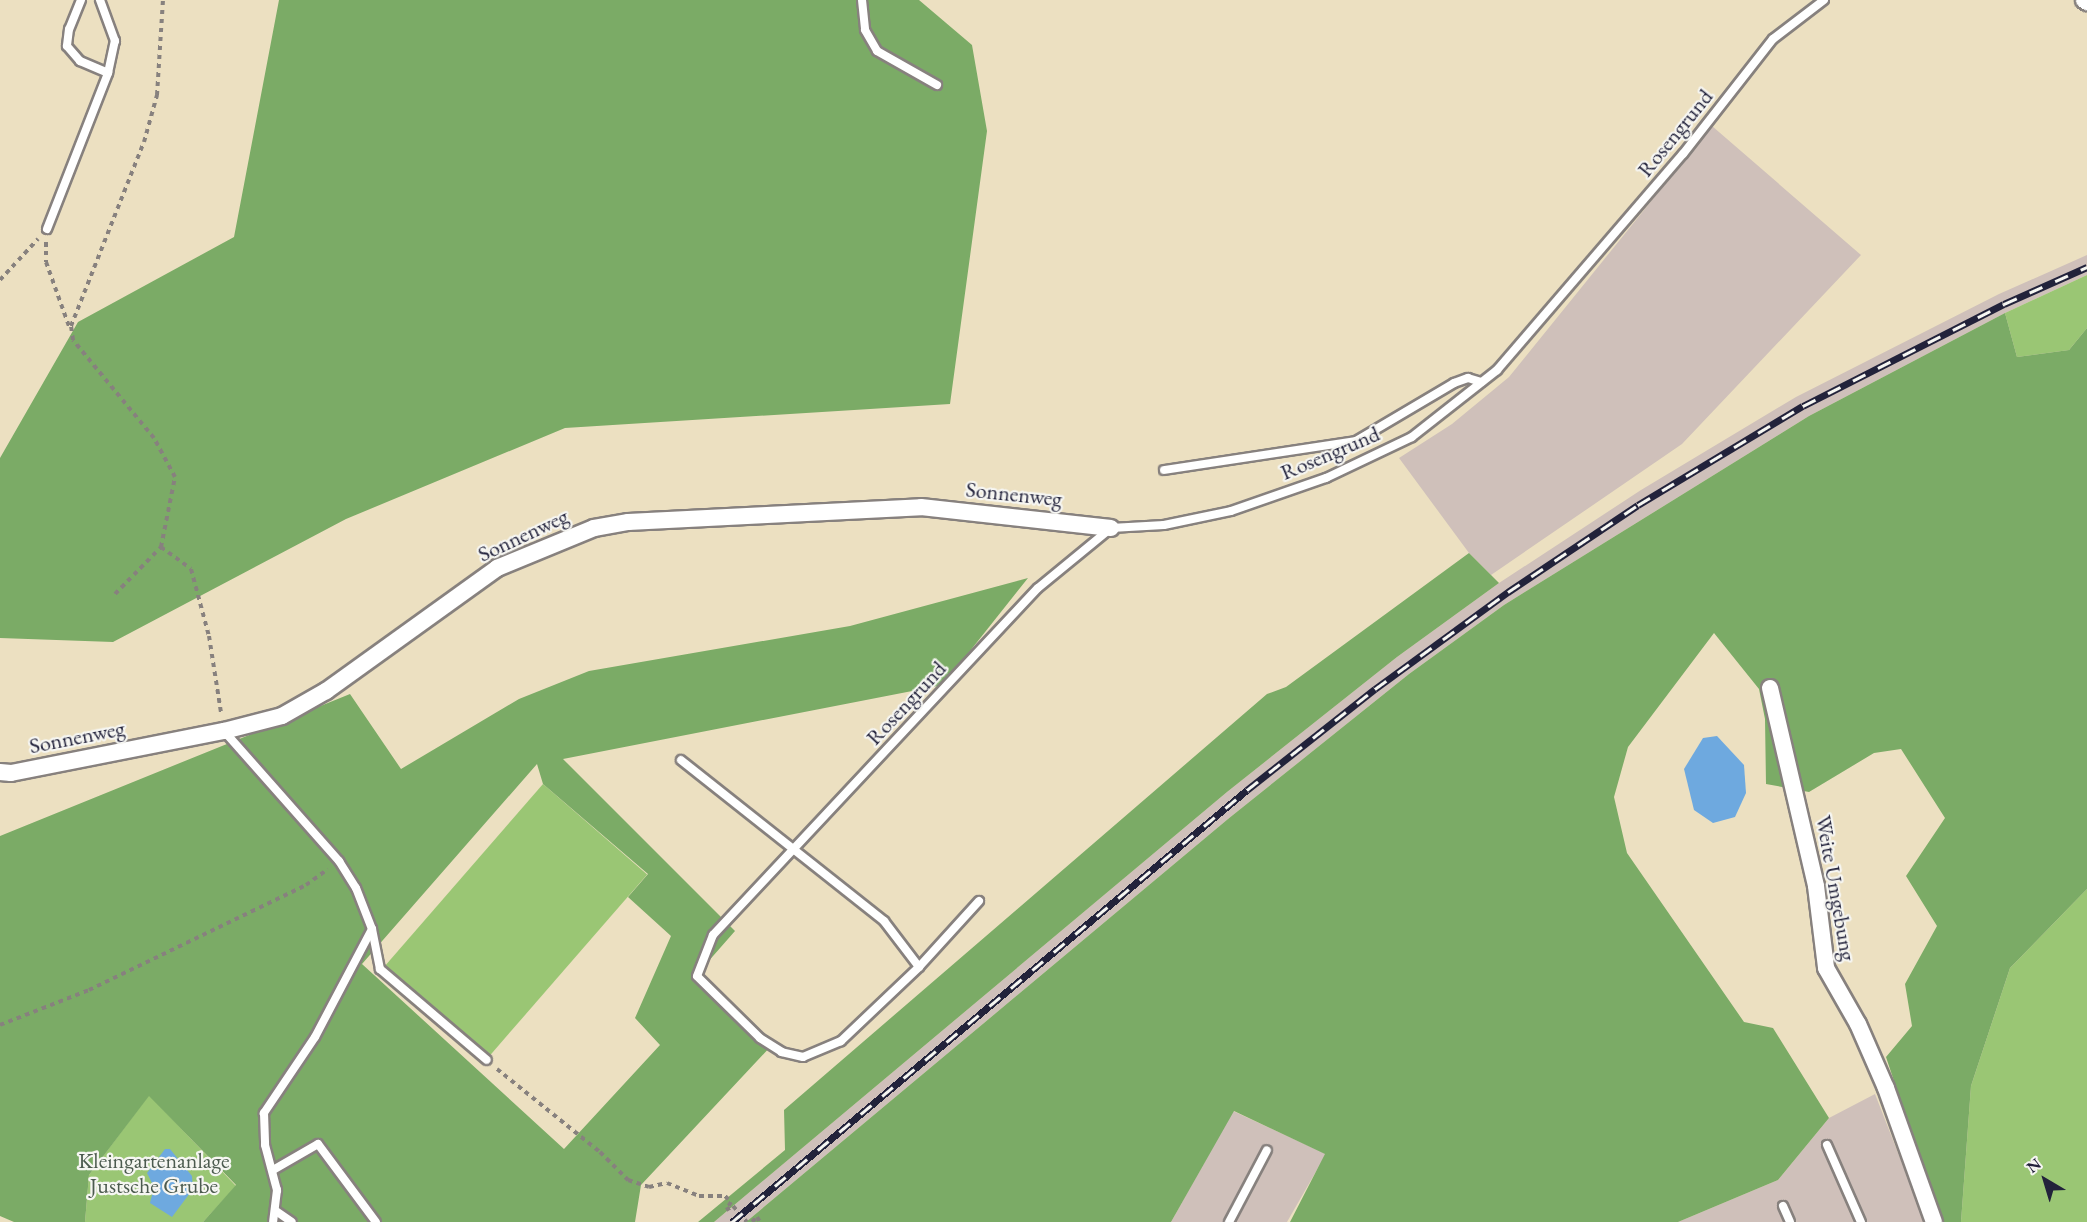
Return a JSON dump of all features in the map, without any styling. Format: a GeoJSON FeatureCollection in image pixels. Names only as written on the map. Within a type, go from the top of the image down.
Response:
{"type":"FeatureCollection","features":[{"type":"Feature","properties":{"kind":"street","name":"Sonnenweg"},"geometry":{"type":"LineString","coordinates":[[0,772],[11,773],[224,731],[282,716],[326,691],[497,568],[594,528],[628,522],[921,507],[1111,528]]}},
{"type":"Feature","properties":{"kind":"street","name":"Weite Umgebung"},"geometry":{"type":"LineString","coordinates":[[1770,688],[1816,886],[1826,968],[1858,1024],[1886,1088],[1934,1222]]}},
{"type":"Feature","properties":{"kind":"lane"},"geometry":{"type":"LineString","coordinates":[[81,0],[69,29],[68,46],[80,61],[108,73]]}},
{"type":"Feature","properties":{"kind":"lane"},"geometry":{"type":"LineString","coordinates":[[46,229],[108,73],[115,41],[100,0]]}},
{"type":"Feature","properties":{"kind":"lane"},"geometry":{"type":"LineString","coordinates":[[862,0],[865,30],[877,51],[937,85]]}},
{"type":"Feature","properties":{"kind":"lane","name":"Rosengrund"},"geometry":{"type":"LineString","coordinates":[[795,847],[1038,588],[1111,528],[1164,525],[1232,511],[1326,478],[1412,437],[1497,370],[1683,154],[1773,39],[1824,0]]}},
{"type":"Feature","properties":{"kind":"lane"},"geometry":{"type":"LineString","coordinates":[[1164,470],[1356,441],[1454,383],[1468,378],[1481,382]]}},
{"type":"Feature","properties":{"kind":"lane"},"geometry":{"type":"LineString","coordinates":[[224,731],[339,861],[356,888],[372,928],[380,969],[487,1060]]}},
{"type":"Feature","properties":{"kind":"lane"},"geometry":{"type":"LineString","coordinates":[[681,760],[795,847],[884,921],[919,967]]}},
{"type":"Feature","properties":{"kind":"lane"},"geometry":{"type":"LineString","coordinates":[[795,847],[713,935],[704,952],[697,976],[704,986],[760,1038],[782,1052],[803,1056],[841,1041],[919,967],[979,901]]}},
{"type":"Feature","properties":{"kind":"lane"},"geometry":{"type":"LineString","coordinates":[[273,1222],[276,1211],[273,1170],[265,1145],[264,1113],[315,1037],[372,928]]}},
{"type":"Feature","properties":{"kind":"lane"},"geometry":{"type":"LineString","coordinates":[[273,1170],[318,1144],[375,1222]]}},
{"type":"Feature","properties":{"kind":"lane"},"geometry":{"type":"LineString","coordinates":[[1827,1145],[1861,1222]]}},
{"type":"Feature","properties":{"kind":"lane"},"geometry":{"type":"LineString","coordinates":[[1229,1222],[1267,1150]]}},
{"type":"Feature","properties":{"kind":"lane"},"geometry":{"type":"LineString","coordinates":[[1783,1206],[1790,1222]]}},
{"type":"Feature","properties":{"kind":"lane"},"geometry":{"type":"LineString","coordinates":[[276,1211],[292,1222]]}},
{"type":"Feature","properties":{"kind":"path"},"geometry":{"type":"LineString","coordinates":[[71,331],[95,261],[144,142],[158,95],[163,0]]}},
{"type":"Feature","properties":{"kind":"path"},"geometry":{"type":"LineString","coordinates":[[46,229],[46,262],[73,340],[154,438],[175,477],[161,547],[115,594]]}},
{"type":"Feature","properties":{"kind":"path"},"geometry":{"type":"LineString","coordinates":[[0,280],[46,229]]}},
{"type":"Feature","properties":{"kind":"path"},"geometry":{"type":"LineString","coordinates":[[161,547],[191,569],[209,636],[224,731]]}},
{"type":"Feature","properties":{"kind":"path"},"geometry":{"type":"LineString","coordinates":[[0,1025],[89,990],[234,920],[306,885],[339,861]]}},
{"type":"Feature","properties":{"kind":"path"},"geometry":{"type":"LineString","coordinates":[[487,1060],[600,1152],[628,1180],[649,1187],[667,1183],[699,1196],[725,1196],[731,1202],[726,1210],[733,1206],[747,1222]]}},
{"type":"Feature","properties":{"kind":"path"},"geometry":{"type":"LineString","coordinates":[[752,1222],[757,1217],[760,1222]]}},
{"type":"Feature","properties":{"kind":"shaded area"},"geometry":{"type":"Polygon","coordinates":[[[1712,126],[1861,255],[1682,444],[1491,575],[1469,553],[1399,458],[1452,424],[1509,377],[1712,126]]]}},
{"type":"Feature","properties":{"kind":"shaded area"},"geometry":{"type":"Polygon","coordinates":[[[2087,255],[2087,275],[2005,313],[1809,416],[1504,605],[1409,674],[1228,819],[746,1222],[714,1222],[1227,792],[1397,657],[1499,583],[1641,490],[1796,397],[1999,294],[2087,255]]]}},
{"type":"Feature","properties":{"kind":"shaded area"},"geometry":{"type":"Polygon","coordinates":[[[1875,1094],[1925,1222],[1678,1222],[1778,1180],[1829,1118],[1875,1094]]]}},
{"type":"Feature","properties":{"kind":"shaded area"},"geometry":{"type":"Polygon","coordinates":[[[1233,1111],[1326,1154],[1287,1222],[1171,1222],[1233,1111]]]}},
{"type":"Feature","properties":{"kind":"green space"},"geometry":{"type":"Polygon","coordinates":[[[279,0],[919,0],[972,45],[987,131],[950,404],[565,428],[346,519],[113,642],[0,638],[0,458],[78,322],[234,237],[279,0]]]}},
{"type":"Feature","properties":{"kind":"green space"},"geometry":{"type":"Polygon","coordinates":[[[2087,275],[2087,328],[2069,350],[2017,357],[2005,313],[2087,275]]]}},
{"type":"Feature","properties":{"kind":"green space"},"geometry":{"type":"Polygon","coordinates":[[[2005,313],[2017,357],[2069,350],[2087,328],[2087,889],[2010,968],[1971,1086],[1961,1222],[1941,1222],[1886,1057],[1912,1026],[1905,984],[1937,926],[1906,876],[1945,818],[1901,749],[1874,753],[1809,792],[1766,784],[1765,719],[1759,689],[1714,633],[1628,747],[1614,797],[1627,853],[1744,1022],[1773,1028],[1829,1118],[1778,1180],[1678,1222],[1290,1222],[1325,1154],[1234,1111],[1171,1222],[746,1222],[1228,819],[1409,674],[1504,605],[1809,416],[2005,313]]]}},
{"type":"Feature","properties":{"kind":"green space"},"geometry":{"type":"Polygon","coordinates":[[[1469,553],[1499,583],[1397,657],[1227,792],[714,1222],[698,1222],[785,1150],[784,1110],[1267,694],[1286,687],[1469,553]]]}},
{"type":"Feature","properties":{"kind":"green space"},"geometry":{"type":"Polygon","coordinates":[[[1028,578],[943,685],[563,759],[735,931],[699,972],[772,1045],[641,1185],[635,1222],[203,1222],[236,1185],[149,1096],[89,1175],[85,1222],[14,1222],[0,1216],[0,836],[350,694],[401,769],[519,699],[589,671],[850,626],[1028,578]],[[537,764],[362,964],[564,1149],[660,1045],[635,1018],[671,936],[628,897],[648,874],[543,784],[537,764]]]}},
{"type":"Feature","properties":{"kind":"green space"},"geometry":{"type":"Polygon","coordinates":[[[543,784],[647,875],[488,1057],[384,967],[543,784]]]}},
{"type":"Feature","properties":{"kind":"green space"},"geometry":{"type":"Polygon","coordinates":[[[2087,889],[2087,1222],[1961,1222],[1971,1086],[2010,968],[2087,889]]]}},
{"type":"Feature","properties":{"kind":"green space","name":"Kleingartenanlage Justsche Grube"},"geometry":{"type":"Polygon","coordinates":[[[149,1095],[236,1186],[203,1222],[85,1222],[89,1175],[149,1095]]]}},
{"type":"Feature","properties":{"kind":"water"},"geometry":{"type":"Polygon","coordinates":[[[1717,736],[1744,765],[1746,793],[1735,817],[1713,823],[1694,810],[1684,769],[1703,738],[1717,736]]]}},
{"type":"Feature","properties":{"kind":"water"},"geometry":{"type":"Polygon","coordinates":[[[165,1149],[170,1149],[192,1176],[193,1189],[172,1217],[150,1203],[154,1187],[147,1173],[165,1149]]]}},
{"type":"Feature","properties":{"kind":"railway"},"geometry":{"type":"LineString","coordinates":[[732,1222],[1247,790],[1375,689],[1508,592],[1638,505],[1803,406],[2004,304],[2087,267]]}}]}
